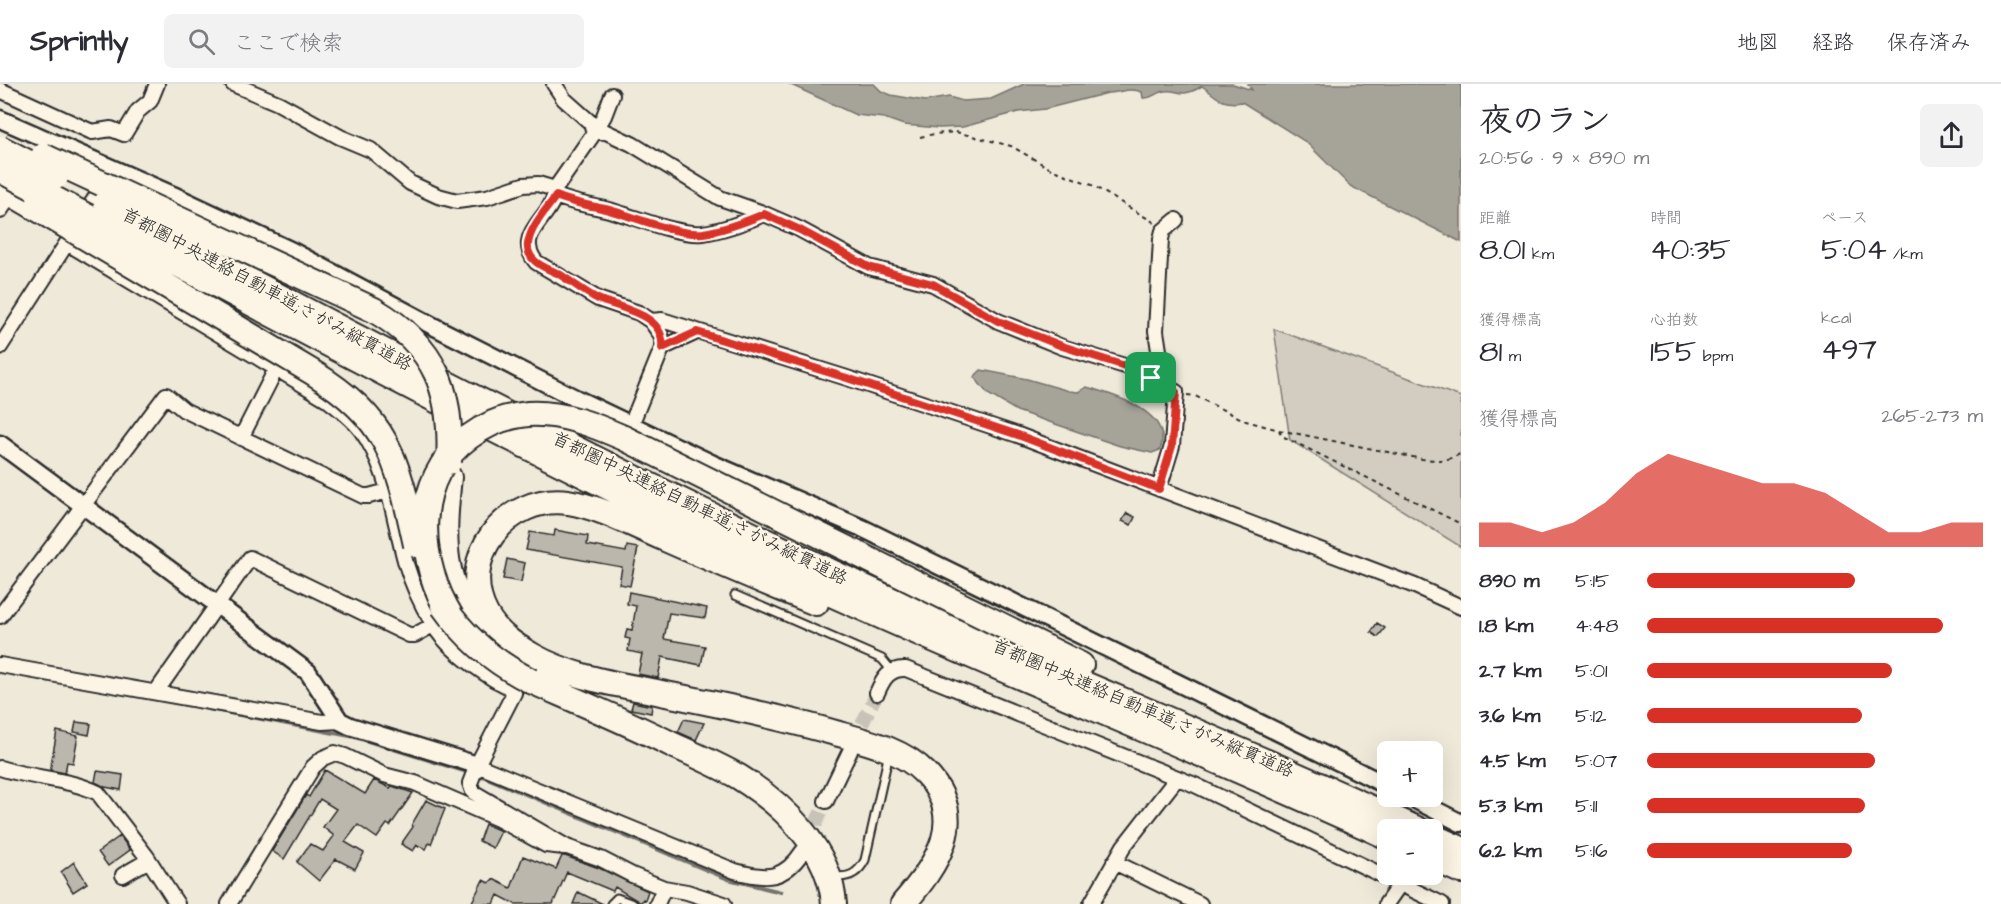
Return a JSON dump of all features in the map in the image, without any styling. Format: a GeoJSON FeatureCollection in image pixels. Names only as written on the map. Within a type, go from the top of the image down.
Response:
{"type":"FeatureCollection","features":[{"type":"Feature","properties":{"kind":"highway"},"geometry":{"type":"LineString","coordinates":[[0,138],[374,310],[398,325],[426,354],[443,386],[450,427],[444,525],[445,550],[450,575],[470,615],[493,637],[515,650],[538,672],[595,679],[808,725],[890,750],[910,761],[927,775],[939,793],[946,813],[945,834],[938,858],[931,870],[903,904]]}},
{"type":"Feature","properties":{"kind":"highway","name":"首都圏中央連絡自動車道;さがみ縦貫道路"},"geometry":{"type":"LineString","coordinates":[[0,148],[384,374],[591,479],[816,587],[1377,832]]}},
{"type":"Feature","properties":{"kind":"highway","name":"首都圏中央連絡自動車道;さがみ縦貫道路"},"geometry":{"type":"LineString","coordinates":[[0,170],[394,357],[580,451],[826,569],[944,623],[1396,819]]}},
{"type":"Feature","properties":{"kind":"highway"},"geometry":{"type":"LineString","coordinates":[[2,201],[312,372],[340,390],[362,409],[381,434],[394,461],[422,568],[442,622],[467,637],[486,654],[538,672],[644,730],[739,777],[782,811],[819,852],[830,876],[834,904]]}},
{"type":"Feature","properties":{"kind":"highway"},"geometry":{"type":"LineString","coordinates":[[442,622],[426,549],[426,511],[437,473],[454,450],[486,426],[512,417],[544,414],[575,420],[624,438],[1349,797]]}},
{"type":"Feature","properties":{"kind":"highway"},"geometry":{"type":"LineString","coordinates":[[538,672],[496,629],[481,603],[477,574],[485,544],[500,524],[527,507],[557,501],[583,505],[597,510],[764,582],[881,629],[1032,683]]}},
{"type":"Feature","properties":{"kind":"highway"},"geometry":{"type":"LineString","coordinates":[[1443,841],[1461,849]]}},
{"type":"Feature","properties":{"kind":"highway"},"geometry":{"type":"LineString","coordinates":[[1443,863],[1461,871]]}},
{"type":"Feature","properties":{"kind":"street"},"geometry":{"type":"LineString","coordinates":[[0,90],[92,132],[111,129],[124,134],[138,111],[150,101],[157,84]]}},
{"type":"Feature","properties":{"kind":"street"},"geometry":{"type":"LineString","coordinates":[[233,84],[278,103],[340,137],[371,150],[411,183],[438,196],[457,201],[487,197],[523,185],[538,184],[570,202],[604,209],[680,231],[701,233],[740,224],[764,214]]}},
{"type":"Feature","properties":{"kind":"street"},"geometry":{"type":"LineString","coordinates":[[554,84],[564,99],[591,123],[594,133]]}},
{"type":"Feature","properties":{"kind":"street"},"geometry":{"type":"LineString","coordinates":[[612,95],[604,116],[532,232],[528,245],[530,254],[536,262],[598,299],[639,314],[651,321],[661,335],[662,348],[631,425]]}},
{"type":"Feature","properties":{"kind":"street"},"geometry":{"type":"LineString","coordinates":[[0,119],[292,251],[433,326],[631,425],[713,464],[862,528],[1377,781]]}},
{"type":"Feature","properties":{"kind":"street"},"geometry":{"type":"LineString","coordinates":[[594,133],[604,131],[632,144],[720,198],[800,230],[869,267],[933,284],[998,321],[1062,346],[1128,367],[1176,392],[1172,446],[1159,489]]}},
{"type":"Feature","properties":{"kind":"street"},"geometry":{"type":"LineString","coordinates":[[0,347],[114,169]]}},
{"type":"Feature","properties":{"kind":"street"},"geometry":{"type":"LineString","coordinates":[[1151,378],[1162,370],[1156,331],[1163,231],[1176,220]]}},
{"type":"Feature","properties":{"kind":"street"},"geometry":{"type":"LineString","coordinates":[[67,243],[327,399],[362,431],[378,461],[388,491],[412,583],[442,622],[453,647],[494,679],[512,688],[514,693],[477,765],[470,783],[473,792],[567,847],[601,859],[664,888],[687,892],[724,904]]}},
{"type":"Feature","properties":{"kind":"street"},"geometry":{"type":"LineString","coordinates":[[651,321],[662,320],[1018,435],[1415,586],[1461,607]]}},
{"type":"Feature","properties":{"kind":"street"},"geometry":{"type":"LineString","coordinates":[[662,348],[697,332]]}},
{"type":"Feature","properties":{"kind":"street"},"geometry":{"type":"LineString","coordinates":[[241,438],[276,369]]}},
{"type":"Feature","properties":{"kind":"street"},"geometry":{"type":"LineString","coordinates":[[0,616],[166,395],[184,410],[363,496],[388,491]]}},
{"type":"Feature","properties":{"kind":"street"},"geometry":{"type":"LineString","coordinates":[[0,444],[308,672],[340,721]]}},
{"type":"Feature","properties":{"kind":"street"},"geometry":{"type":"LineString","coordinates":[[156,692],[250,558],[409,635],[415,635],[442,622]]}},
{"type":"Feature","properties":{"kind":"street"},"geometry":{"type":"LineString","coordinates":[[0,665],[322,722],[340,721],[477,765],[752,876],[778,876],[788,870],[803,851]]}},
{"type":"Feature","properties":{"kind":"street"},"geometry":{"type":"LineString","coordinates":[[877,693],[888,674],[898,668],[906,669],[1177,778],[1377,873]]}},
{"type":"Feature","properties":{"kind":"street"},"geometry":{"type":"LineString","coordinates":[[826,801],[850,751]]}},
{"type":"Feature","properties":{"kind":"street"},"geometry":{"type":"LineString","coordinates":[[229,904],[314,767],[323,758],[335,753],[384,775],[415,783],[477,810],[546,845],[567,847]]}},
{"type":"Feature","properties":{"kind":"street"},"geometry":{"type":"LineString","coordinates":[[0,768],[87,788],[98,793],[149,860],[177,904]]}},
{"type":"Feature","properties":{"kind":"street"},"geometry":{"type":"LineString","coordinates":[[1091,904],[1124,846],[1177,778]]}},
{"type":"Feature","properties":{"kind":"street"},"geometry":{"type":"LineString","coordinates":[[1430,807],[1461,822]]}},
{"type":"Feature","properties":{"kind":"street"},"geometry":{"type":"LineString","coordinates":[[123,874],[149,860]]}},
{"type":"Feature","properties":{"kind":"street"},"geometry":{"type":"LineString","coordinates":[[1114,862],[1200,904]]}},
{"type":"Feature","properties":{"kind":"street"},"geometry":{"type":"LineString","coordinates":[[1386,904],[1399,885]]}},
{"type":"Feature","properties":{"kind":"street"},"geometry":{"type":"LineString","coordinates":[[1402,885],[1442,904]]}},
{"type":"Feature","properties":{"kind":"street"},"geometry":{"type":"LineString","coordinates":[[657,904],[664,888]]}},
{"type":"Feature","properties":{"kind":"lane"},"geometry":{"type":"LineString","coordinates":[[735,595],[882,659],[892,671]]}},
{"type":"Feature","properties":{"kind":"lane"},"geometry":{"type":"LineString","coordinates":[[830,876],[849,877],[861,867],[865,860],[890,750]]}},
{"type":"Feature","properties":{"kind":"lane"},"geometry":{"type":"LineString","coordinates":[[611,904],[617,898],[633,904]]}},
{"type":"Feature","properties":{"kind":"path"},"geometry":{"type":"LineString","coordinates":[[920,137],[956,132],[1011,146],[1051,169],[1092,185],[1158,225],[1163,231]]}},
{"type":"Feature","properties":{"kind":"path"},"geometry":{"type":"LineString","coordinates":[[1176,392],[1195,396],[1246,421],[1279,430],[1422,459],[1443,461],[1461,453]]}},
{"type":"Feature","properties":{"kind":"path"},"geometry":{"type":"LineString","coordinates":[[1279,430],[1282,436],[1461,524]]}},
{"type":"Feature","properties":{"kind":"path"},"geometry":{"type":"LineString","coordinates":[[1453,458],[1461,460]]}},
{"type":"Feature","properties":{"kind":"shaded area"},"geometry":{"type":"Polygon","coordinates":[[[789,84],[874,84],[881,91],[891,95],[925,101],[949,97],[963,101],[991,99],[1024,84],[1233,84],[1252,90],[1248,84],[1461,84],[1461,242],[1350,186],[1306,142],[1242,102],[1225,101],[1202,86],[1188,92],[1166,91],[1146,98],[1143,98],[1142,92],[1137,91],[1108,93],[1045,109],[1018,112],[963,127],[939,128],[904,125],[884,118],[856,115],[789,84]]]}},
{"type":"Feature","properties":{"kind":"shaded area"},"geometry":{"type":"Polygon","coordinates":[[[1274,329],[1461,397],[1461,547],[1290,440],[1274,329]]]}},
{"type":"Feature","properties":{"kind":"shaded area"},"geometry":{"type":"Polygon","coordinates":[[[981,370],[1027,379],[1069,391],[1078,392],[1087,387],[1126,400],[1150,415],[1158,425],[1162,437],[1160,450],[1152,453],[1120,446],[1017,411],[988,394],[974,377],[981,370]]]}},
{"type":"Feature","properties":{"kind":"building"},"geometry":{"type":"Polygon","coordinates":[[[1127,513],[1135,517],[1131,525],[1122,521],[1127,513]]]}},
{"type":"Feature","properties":{"kind":"building"},"geometry":{"type":"Polygon","coordinates":[[[555,530],[588,536],[587,545],[626,552],[627,546],[638,548],[630,586],[619,584],[622,567],[526,550],[530,532],[554,536],[555,530]]]}},
{"type":"Feature","properties":{"kind":"building"},"geometry":{"type":"Polygon","coordinates":[[[507,559],[525,563],[521,582],[503,579],[507,559]]]}},
{"type":"Feature","properties":{"kind":"building"},"geometry":{"type":"Polygon","coordinates":[[[629,592],[707,608],[705,618],[669,613],[664,639],[705,646],[701,665],[662,657],[658,678],[638,674],[642,654],[628,651],[630,639],[625,638],[627,629],[632,630],[636,606],[627,604],[629,592]]]}},
{"type":"Feature","properties":{"kind":"building"},"geometry":{"type":"Polygon","coordinates":[[[1377,623],[1385,628],[1378,637],[1371,632],[1377,623]]]}},
{"type":"Feature","properties":{"kind":"building"},"geometry":{"type":"Polygon","coordinates":[[[633,702],[652,706],[651,713],[631,709],[633,702]]]}},
{"type":"Feature","properties":{"kind":"building"},"geometry":{"type":"Polygon","coordinates":[[[684,719],[704,723],[696,740],[678,732],[684,719]]]}},
{"type":"Feature","properties":{"kind":"building"},"geometry":{"type":"Polygon","coordinates":[[[76,722],[91,724],[89,735],[74,732],[76,722]]]}},
{"type":"Feature","properties":{"kind":"building"},"geometry":{"type":"Polygon","coordinates":[[[57,731],[78,736],[73,763],[67,762],[65,773],[50,770],[57,731]]]}},
{"type":"Feature","properties":{"kind":"building"},"geometry":{"type":"Polygon","coordinates":[[[325,770],[365,794],[374,780],[390,788],[392,786],[413,793],[390,826],[387,824],[377,838],[358,825],[345,842],[364,853],[355,869],[336,859],[319,881],[297,862],[310,844],[323,851],[334,836],[323,827],[336,809],[320,799],[284,859],[272,851],[306,795],[309,797],[325,770]]]}},
{"type":"Feature","properties":{"kind":"building"},"geometry":{"type":"Polygon","coordinates":[[[97,771],[123,775],[121,790],[105,787],[95,782],[97,771]]]}},
{"type":"Feature","properties":{"kind":"building"},"geometry":{"type":"Polygon","coordinates":[[[426,800],[445,809],[431,844],[429,843],[426,849],[417,845],[413,851],[401,844],[413,827],[412,824],[426,800]]]}},
{"type":"Feature","properties":{"kind":"building"},"geometry":{"type":"Polygon","coordinates":[[[485,824],[501,831],[493,848],[479,841],[485,824]]]}},
{"type":"Feature","properties":{"kind":"building"},"geometry":{"type":"Polygon","coordinates":[[[120,836],[130,850],[108,866],[98,852],[120,836]]]}},
{"type":"Feature","properties":{"kind":"building"},"geometry":{"type":"Polygon","coordinates":[[[523,856],[556,869],[562,856],[565,856],[599,868],[648,891],[645,900],[643,899],[641,903],[615,887],[613,891],[567,872],[553,904],[515,904],[498,895],[494,904],[471,904],[483,880],[489,883],[493,879],[511,888],[523,856]]]}},
{"type":"Feature","properties":{"kind":"building"},"geometry":{"type":"Polygon","coordinates":[[[74,862],[87,883],[73,892],[61,872],[74,862]]]}},
{"type":"Feature","properties":{"kind":"building"},"geometry":{"type":"Polygon","coordinates":[[[578,892],[603,904],[573,904],[578,892]]]}},
{"type":"Feature","properties":{"kind":"waterway"},"geometry":{"type":"LineString","coordinates":[[183,704],[355,737],[467,772]]}},
{"type":"Feature","properties":{"kind":"waterway"},"geometry":{"type":"LineString","coordinates":[[480,775],[728,879],[781,892]]}},
{"type":"Feature","properties":{"kind":"tunnel"},"geometry":{"type":"LineString","coordinates":[[853,743],[877,693]]}},
{"type":"Feature","properties":{"kind":"tunnel"},"geometry":{"type":"LineString","coordinates":[[807,844],[826,801]]}},
{"type":"Feature","properties":{"kind":"route"},"geometry":{"type":"LineString","coordinates":[[556,196],[570,202],[604,209],[680,231],[701,233],[740,224],[764,214],[800,230],[869,267],[933,284],[998,321],[1062,346],[1128,367],[1151,378],[1176,392],[1172,446],[1159,489],[1018,435],[847,378],[697,332],[662,348],[661,335],[651,321],[639,314],[598,299],[536,262],[530,254],[528,245],[532,232],[556,196]]}}]}
